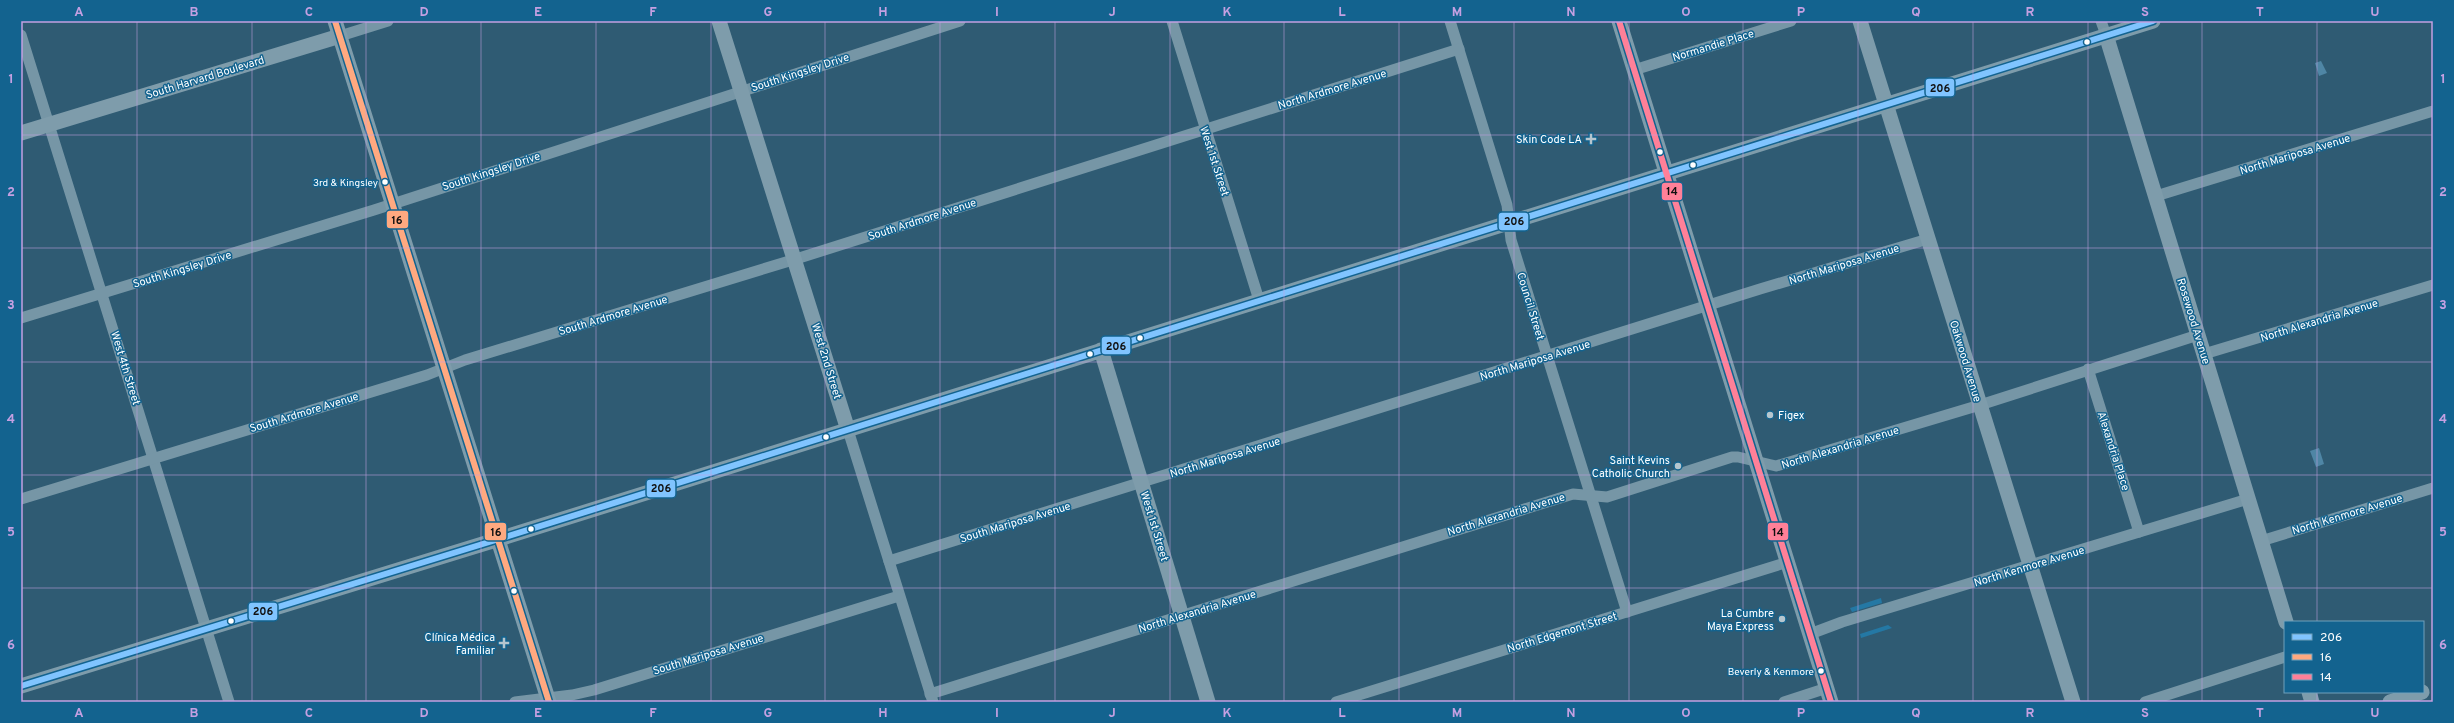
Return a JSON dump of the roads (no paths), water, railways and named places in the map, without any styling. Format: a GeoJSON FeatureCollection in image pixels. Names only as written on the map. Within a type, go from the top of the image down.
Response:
{"type":"FeatureCollection","features":[{"type":"Feature","properties":{"kind":"main road"},"geometry":{"type":"LineString","coordinates":[[335,21],[549,700]]}},
{"type":"Feature","properties":{"kind":"main road","name":"West 2nd Street"},"geometry":{"type":"LineString","coordinates":[[719,21],[796,259],[848,430]]}},
{"type":"Feature","properties":{"kind":"main road"},"geometry":{"type":"LineString","coordinates":[[1619,21],[1829,695]]}},
{"type":"Feature","properties":{"kind":"main road","name":"Oakwood Avenue"},"geometry":{"type":"LineString","coordinates":[[1860,21],[2073,702]]}},
{"type":"Feature","properties":{"kind":"main road"},"geometry":{"type":"LineString","coordinates":[[21,686],[206,627],[498,539],[1258,300],[1887,105],[2104,28],[2153,21]]}},
{"type":"Feature","properties":{"kind":"main road","name":"Rosewood Avenue"},"geometry":{"type":"LineString","coordinates":[[2104,28],[2286,621]]}},
{"type":"Feature","properties":{"kind":"main road","name":"South Harvard Boulevard"},"geometry":{"type":"LineString","coordinates":[[21,133],[340,36]]}},
{"type":"Feature","properties":{"kind":"main road","name":"West 1st Street"},"geometry":{"type":"LineString","coordinates":[[1101,350],[1208,702]]}},
{"type":"Feature","properties":{"kind":"main road"},"geometry":{"type":"LineString","coordinates":[[2390,702],[2420,693]]}},
{"type":"Feature","properties":{"kind":"street","name":"South Harvard Boulevard"},"geometry":{"type":"LineString","coordinates":[[340,36],[388,21]]}},
{"type":"Feature","properties":{"kind":"street","name":"South Kingsley Drive"},"geometry":{"type":"LineString","coordinates":[[21,318],[392,202],[960,21]]}},
{"type":"Feature","properties":{"kind":"street","name":"West 1st Street"},"geometry":{"type":"LineString","coordinates":[[1172,21],[1258,300]]}},
{"type":"Feature","properties":{"kind":"street","name":"Normandie Place"},"geometry":{"type":"LineString","coordinates":[[1634,70],[1792,21]]}},
{"type":"Feature","properties":{"kind":"street","name":"Council Street"},"geometry":{"type":"LineString","coordinates":[[1452,22],[1507,205],[1511,240],[1627,612]]}},
{"type":"Feature","properties":{"kind":"street","name":"West 4th Street"},"geometry":{"type":"LineString","coordinates":[[21,35],[103,293],[229,702]]}},
{"type":"Feature","properties":{"kind":"street","name":"North Ardmore Avenue"},"geometry":{"type":"LineString","coordinates":[[1205,129],[1459,49]]}},
{"type":"Feature","properties":{"kind":"street","name":"North Mariposa Avenue"},"geometry":{"type":"LineString","coordinates":[[2156,196],[2433,111]]}},
{"type":"Feature","properties":{"kind":"street","name":"South Ardmore Avenue"},"geometry":{"type":"LineString","coordinates":[[21,499],[796,259],[1205,129]]}},
{"type":"Feature","properties":{"kind":"street","name":"North Mariposa Avenue"},"geometry":{"type":"LineString","coordinates":[[1142,483],[1708,306],[1928,239]]}},
{"type":"Feature","properties":{"kind":"street","name":"North Alexandria Avenue"},"geometry":{"type":"LineString","coordinates":[[2204,354],[2433,285]]}},
{"type":"Feature","properties":{"kind":"street","name":"North Alexandria Avenue"},"geometry":{"type":"LineString","coordinates":[[932,698],[1183,616],[1573,494],[1591,497],[1607,497],[1732,457],[1776,466],[1980,405],[2088,369],[2198,335]]}},
{"type":"Feature","properties":{"kind":"street","name":"Alexandria Place"},"geometry":{"type":"LineString","coordinates":[[2088,369],[2139,532]]}},
{"type":"Feature","properties":{"kind":"street","name":"West 2nd Street"},"geometry":{"type":"LineString","coordinates":[[848,430],[932,698]]}},
{"type":"Feature","properties":{"kind":"street","name":"South Mariposa Avenue"},"geometry":{"type":"LineString","coordinates":[[889,561],[1142,483]]}},
{"type":"Feature","properties":{"kind":"street","name":"North Kenmore Avenue"},"geometry":{"type":"LineString","coordinates":[[2261,540],[2433,488]]}},
{"type":"Feature","properties":{"kind":"street","name":"North Kenmore Avenue"},"geometry":{"type":"LineString","coordinates":[[1810,634],[1842,622],[2031,566],[2248,498]]}},
{"type":"Feature","properties":{"kind":"street","name":"North Edgemont Street"},"geometry":{"type":"LineString","coordinates":[[1336,702],[1788,562]]}},
{"type":"Feature","properties":{"kind":"street","name":"South Mariposa Avenue"},"geometry":{"type":"LineString","coordinates":[[515,702],[549,700],[594,690],[900,596]]}},
{"type":"Feature","properties":{"kind":"street"},"geometry":{"type":"LineString","coordinates":[[2144,702],[2284,657]]}},
{"type":"Feature","properties":{"kind":"street"},"geometry":{"type":"LineString","coordinates":[[1784,702],[1829,695]]}},
{"type":"Feature","properties":{"kind":"place","name":"Skin Code LA"},"geometry":{"type":"Point","coordinates":[1591,139]}},
{"type":"Feature","properties":{"kind":"place","name":"3rd & Kingsley"},"geometry":{"type":"Point","coordinates":[385,182]}},
{"type":"Feature","properties":{"kind":"place","name":"Figex"},"geometry":{"type":"Point","coordinates":[1770,415]}},
{"type":"Feature","properties":{"kind":"place","name":"Saint Kevins Catholic Church"},"geometry":{"type":"Point","coordinates":[1678,466]}},
{"type":"Feature","properties":{"kind":"place","name":"La Cumbre Maya Express"},"geometry":{"type":"Point","coordinates":[1782,619]}},
{"type":"Feature","properties":{"kind":"place","name":"Clínica Médica Familiar"},"geometry":{"type":"Point","coordinates":[504,643]}},
{"type":"Feature","properties":{"kind":"place","name":"Beverly & Kenmore"},"geometry":{"type":"Point","coordinates":[1821,671]}}]}
